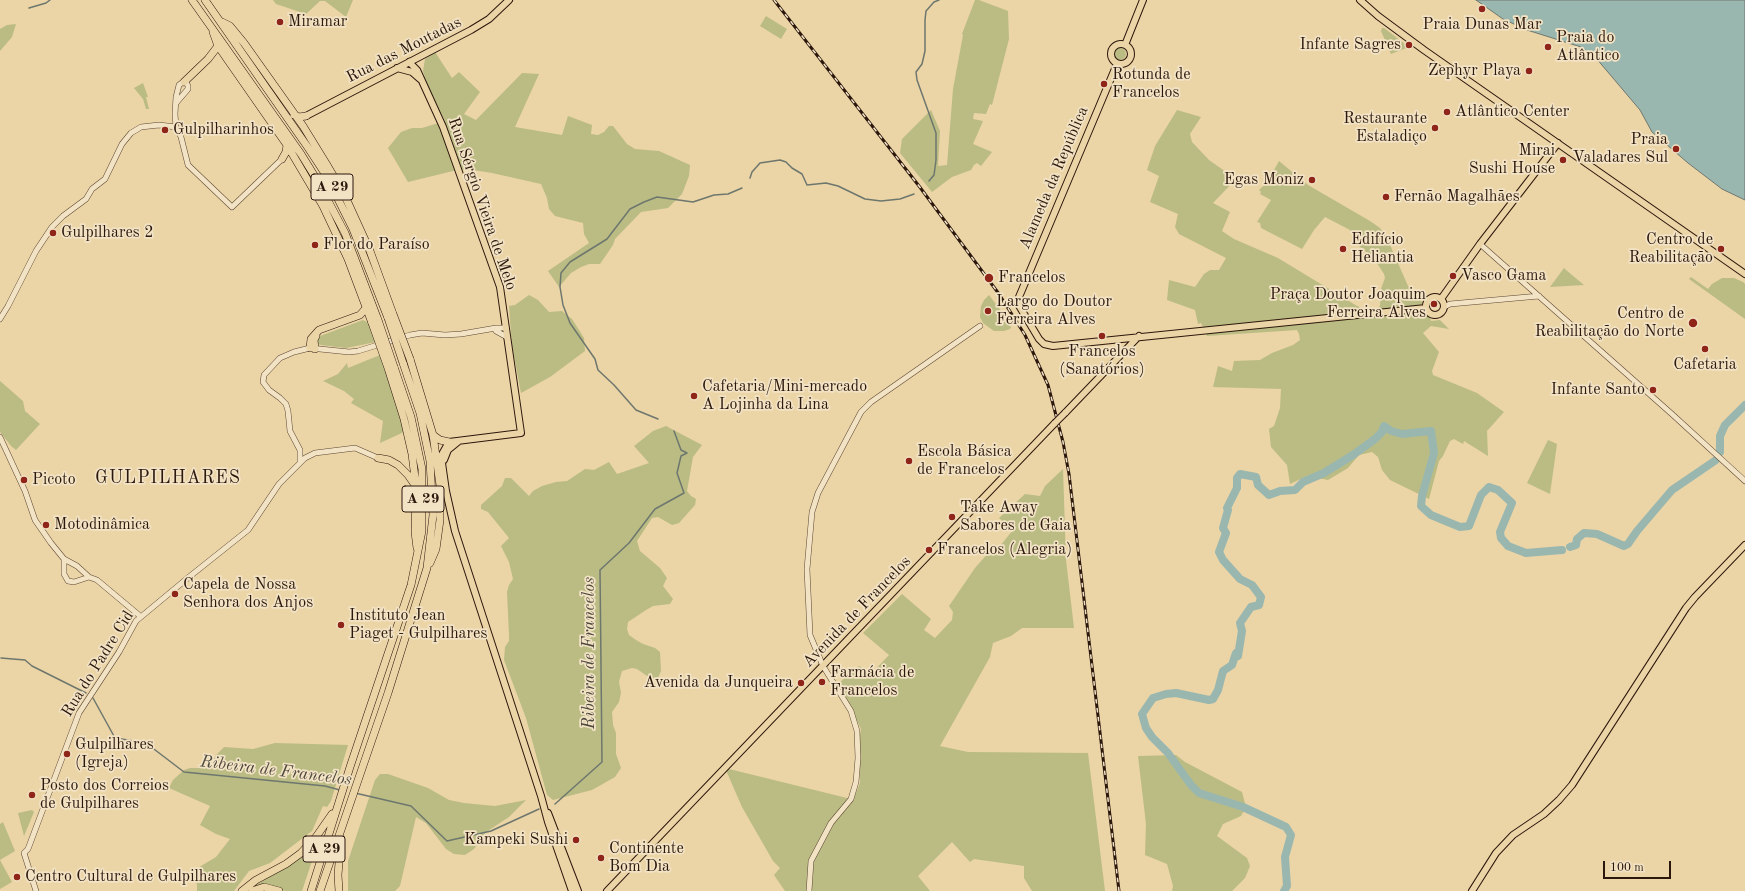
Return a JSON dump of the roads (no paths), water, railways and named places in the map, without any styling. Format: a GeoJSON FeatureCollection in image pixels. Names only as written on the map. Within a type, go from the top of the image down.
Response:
{"type":"FeatureCollection","features":[{"type":"Feature","properties":{"kind":"highway","name":"A 29"},"geometry":{"type":"LineString","coordinates":[[192,0],[213,30],[227,56]]}},
{"type":"Feature","properties":{"kind":"highway","name":"A 29"},"geometry":{"type":"LineString","coordinates":[[205,0],[220,21],[230,26],[241,46],[302,126],[344,194],[370,251],[406,361],[433,435],[440,485],[440,520],[436,549],[427,568],[342,832],[320,891]]}},
{"type":"Feature","properties":{"kind":"highway","name":"A 29"},"geometry":{"type":"LineString","coordinates":[[213,30],[218,46],[243,76],[301,154],[329,203],[355,257],[374,320],[391,368],[411,417],[422,469],[422,530],[409,591],[350,767],[311,891]]}},
{"type":"Feature","properties":{"kind":"highway"},"geometry":{"type":"LineString","coordinates":[[182,85],[208,59],[218,46]]}},
{"type":"Feature","properties":{"kind":"highway"},"geometry":{"type":"LineString","coordinates":[[208,59],[227,56]]}},
{"type":"Feature","properties":{"kind":"highway","name":"A 29"},"geometry":{"type":"LineString","coordinates":[[256,66],[326,175],[353,229],[391,316]]}},
{"type":"Feature","properties":{"kind":"highway","name":"A 29"},"geometry":{"type":"LineString","coordinates":[[243,76],[296,159],[327,213],[348,259],[366,308],[374,320]]}},
{"type":"Feature","properties":{"kind":"highway"},"geometry":{"type":"LineString","coordinates":[[294,115],[306,116],[302,126]]}},
{"type":"Feature","properties":{"kind":"highway"},"geometry":{"type":"LineString","coordinates":[[282,159],[286,152],[287,145]]}},
{"type":"Feature","properties":{"kind":"highway"},"geometry":{"type":"LineString","coordinates":[[282,159],[289,157],[296,159]]}},
{"type":"Feature","properties":{"kind":"highway"},"geometry":{"type":"LineString","coordinates":[[312,348],[311,339],[318,330],[360,315],[366,308]]}},
{"type":"Feature","properties":{"kind":"highway"},"geometry":{"type":"LineString","coordinates":[[312,348],[314,340],[320,332],[363,317],[374,320]]}},
{"type":"Feature","properties":{"kind":"highway","name":"A 29"},"geometry":{"type":"LineString","coordinates":[[406,361],[420,413],[430,461],[433,515],[427,568]]}},
{"type":"Feature","properties":{"kind":"highway","name":"A 29"},"geometry":{"type":"LineString","coordinates":[[391,368],[414,462],[416,486],[415,532],[418,554]]}},
{"type":"Feature","properties":{"kind":"highway"},"geometry":{"type":"LineString","coordinates":[[433,435],[440,440],[449,442]]}},
{"type":"Feature","properties":{"kind":"highway"},"geometry":{"type":"LineString","coordinates":[[378,458],[389,460],[398,465],[416,486]]}},
{"type":"Feature","properties":{"kind":"highway"},"geometry":{"type":"LineString","coordinates":[[242,891],[256,880],[286,864],[301,853],[316,837],[337,807]]}},
{"type":"Feature","properties":{"kind":"highway"},"geometry":{"type":"LineString","coordinates":[[339,891],[338,875],[342,832]]}},
{"type":"Feature","properties":{"kind":"highway"},"geometry":{"type":"LineString","coordinates":[[252,891],[264,887],[279,891]]}},
{"type":"Feature","properties":{"kind":"main road","name":"Rua das Moutadas"},"geometry":{"type":"LineString","coordinates":[[306,116],[489,19],[509,0]]}},
{"type":"Feature","properties":{"kind":"main road"},"geometry":{"type":"LineString","coordinates":[[1125,45],[1143,0]]}},
{"type":"Feature","properties":{"kind":"main road"},"geometry":{"type":"LineString","coordinates":[[1360,0],[1402,34],[1745,274]]}},
{"type":"Feature","properties":{"kind":"main road"},"geometry":{"type":"LineString","coordinates":[[1117,45],[1125,45],[1130,50],[1130,58],[1125,64],[1117,64],[1111,58],[1111,50],[1117,45]]}},
{"type":"Feature","properties":{"kind":"main road"},"geometry":{"type":"LineString","coordinates":[[414,71],[423,55]]}},
{"type":"Feature","properties":{"kind":"main road"},"geometry":{"type":"LineString","coordinates":[[410,62],[414,71]]}},
{"type":"Feature","properties":{"kind":"main road","name":"Alameda da República"},"geometry":{"type":"LineString","coordinates":[[1117,64],[1019,297],[1018,304],[1039,339],[1044,344],[1053,346],[1118,338]]}},
{"type":"Feature","properties":{"kind":"main road","name":"Rua Sérgio Vieira de Melo"},"geometry":{"type":"LineString","coordinates":[[397,68],[414,71],[422,81],[443,127],[500,287],[521,433],[459,441]]}},
{"type":"Feature","properties":{"kind":"main road"},"geometry":{"type":"LineString","coordinates":[[1441,299],[1480,244],[1558,143]]}},
{"type":"Feature","properties":{"kind":"main road"},"geometry":{"type":"LineString","coordinates":[[1426,308],[1430,298],[1436,297],[1441,299]]}},
{"type":"Feature","properties":{"kind":"main road"},"geometry":{"type":"LineString","coordinates":[[1426,308],[1432,314],[1437,315],[1442,312],[1444,307],[1441,299]]}},
{"type":"Feature","properties":{"kind":"main road"},"geometry":{"type":"LineString","coordinates":[[1126,350],[1118,338],[1426,308]]}},
{"type":"Feature","properties":{"kind":"main road","name":"Avenida de Francelos"},"geometry":{"type":"LineString","coordinates":[[607,891],[1139,336]]}},
{"type":"Feature","properties":{"kind":"main road"},"geometry":{"type":"LineString","coordinates":[[459,441],[449,442],[441,456],[446,491],[455,531],[544,805],[548,822],[572,891]]}},
{"type":"Feature","properties":{"kind":"main road"},"geometry":{"type":"LineString","coordinates":[[442,464],[448,450],[459,441]]}},
{"type":"Feature","properties":{"kind":"main road"},"geometry":{"type":"LineString","coordinates":[[1472,891],[1496,853],[1513,835],[1544,814],[1572,785],[1686,608],[1745,545]]}},
{"type":"Feature","properties":{"kind":"main road"},"geometry":{"type":"LineString","coordinates":[[544,805],[552,821],[578,891]]}},
{"type":"Feature","properties":{"kind":"street"},"geometry":{"type":"LineString","coordinates":[[182,85],[184,91]]}},
{"type":"Feature","properties":{"kind":"street"},"geometry":{"type":"LineString","coordinates":[[176,103],[184,91],[187,90],[188,86],[182,85]]}},
{"type":"Feature","properties":{"kind":"street"},"geometry":{"type":"LineString","coordinates":[[182,85],[176,97],[176,127],[181,137],[188,165],[232,207],[282,159]]}},
{"type":"Feature","properties":{"kind":"street"},"geometry":{"type":"LineString","coordinates":[[0,319],[36,252],[52,227],[63,216],[86,199],[92,189],[105,179],[122,144],[131,133],[141,127],[159,125],[176,127]]}},
{"type":"Feature","properties":{"kind":"street"},"geometry":{"type":"LineString","coordinates":[[1480,244],[1745,482]]}},
{"type":"Feature","properties":{"kind":"street"},"geometry":{"type":"LineString","coordinates":[[1444,307],[1450,304],[1539,296]]}},
{"type":"Feature","properties":{"kind":"street"},"geometry":{"type":"LineString","coordinates":[[496,329],[505,318]]}},
{"type":"Feature","properties":{"kind":"street"},"geometry":{"type":"LineString","coordinates":[[809,891],[811,861],[832,823],[851,799],[856,782],[858,765],[857,731],[851,711],[824,666],[810,635],[807,569],[808,543],[812,512],[818,493],[861,412],[871,402],[980,326]]}},
{"type":"Feature","properties":{"kind":"street"},"geometry":{"type":"LineString","coordinates":[[300,461],[300,450],[290,431],[286,404],[269,390],[263,382],[264,375],[280,358],[294,352],[312,348],[349,352],[367,349],[410,335],[422,333],[445,335],[506,328]]}},
{"type":"Feature","properties":{"kind":"street"},"geometry":{"type":"LineString","coordinates":[[496,329],[507,337]]}},
{"type":"Feature","properties":{"kind":"street"},"geometry":{"type":"LineString","coordinates":[[0,437],[25,491],[35,520],[64,559],[90,577],[97,580],[140,616]]}},
{"type":"Feature","properties":{"kind":"street","name":"Rua do Padre Cid"},"geometry":{"type":"LineString","coordinates":[[36,891],[24,853],[28,849],[79,713],[140,616],[248,530],[273,493],[300,461],[310,455],[355,448],[378,458]]}},
{"type":"Feature","properties":{"kind":"street"},"geometry":{"type":"LineString","coordinates":[[300,450],[310,455]]}},
{"type":"Feature","properties":{"kind":"street"},"geometry":{"type":"LineString","coordinates":[[64,559],[64,574],[66,579],[74,582],[90,577]]}},
{"type":"Feature","properties":{"kind":"street"},"geometry":{"type":"LineString","coordinates":[[65,569],[74,565]]}},
{"type":"Feature","properties":{"kind":"street"},"geometry":{"type":"LineString","coordinates":[[78,580],[81,575],[80,570]]}},
{"type":"Feature","properties":{"kind":"water"},"geometry":{"type":"Polygon","coordinates":[[[1476,0],[1745,0],[1745,200],[1722,189],[1688,163],[1652,132],[1640,110],[1596,58],[1581,47],[1527,30],[1503,19],[1476,0]]]}},
{"type":"Feature","properties":{"kind":"waterway"},"geometry":{"type":"LineString","coordinates":[[29,8],[46,3],[50,0]]}},
{"type":"Feature","properties":{"kind":"waterway","name":"Ribeira de Francelos"},"geometry":{"type":"LineString","coordinates":[[929,181],[934,175],[936,160],[936,133],[917,80],[916,72],[922,64],[925,51],[926,11],[934,2],[939,0]]}},
{"type":"Feature","properties":{"kind":"waterway","name":"Ribeira de Francelos"},"geometry":{"type":"LineString","coordinates":[[750,178],[752,172],[760,163],[780,160],[786,162],[802,174],[807,185],[826,183],[838,186],[865,199],[881,201],[900,199],[914,194]]}},
{"type":"Feature","properties":{"kind":"waterway","name":"Ribeira de Francelos"},"geometry":{"type":"LineString","coordinates":[[658,419],[636,410],[614,385],[598,370],[595,359],[570,323],[563,305],[560,287],[561,273],[570,262],[607,239],[630,209],[644,202],[657,197],[693,202],[714,195],[728,194],[742,188]]}},
{"type":"Feature","properties":{"kind":"waterway"},"geometry":{"type":"LineString","coordinates":[[1720,452],[1720,436],[1725,425],[1745,405]]}},
{"type":"Feature","properties":{"kind":"waterway"},"geometry":{"type":"LineString","coordinates":[[1284,891],[1287,886],[1285,857],[1291,835],[1286,827],[1243,807],[1199,793],[1191,785],[1168,753],[1152,737],[1146,728],[1142,714],[1153,698],[1166,694],[1176,693],[1209,700],[1213,699],[1218,690],[1223,671],[1232,665],[1236,653],[1238,656],[1242,631],[1240,623],[1251,607],[1259,605],[1261,597],[1252,585],[1240,579],[1223,560],[1219,552],[1226,533],[1223,528],[1228,510],[1227,508],[1237,488],[1237,478],[1240,474],[1256,477],[1258,485],[1269,495],[1280,491],[1295,490],[1303,482],[1324,473],[1353,455],[1375,439],[1382,432],[1384,426],[1391,431],[1402,434],[1431,431],[1434,453],[1422,496],[1421,506],[1431,515],[1460,527],[1469,526],[1481,495],[1489,487],[1498,490],[1512,503],[1500,532],[1501,538],[1508,546],[1526,553],[1562,550]]}},
{"type":"Feature","properties":{"kind":"waterway","name":"Ribeira de Francelos"},"geometry":{"type":"LineString","coordinates":[[555,804],[602,762],[600,570],[629,543],[655,509],[684,493],[677,473],[681,456],[687,453],[681,450],[674,431]]}},
{"type":"Feature","properties":{"kind":"waterway"},"geometry":{"type":"LineString","coordinates":[[1570,547],[1576,545],[1577,539],[1584,533],[1597,534],[1624,546],[1628,544],[1637,531],[1672,490],[1716,460]]}},
{"type":"Feature","properties":{"kind":"waterway","name":"Ribeira de Francelos"},"geometry":{"type":"LineString","coordinates":[[1,658],[25,660],[32,666],[86,693]]}},
{"type":"Feature","properties":{"kind":"waterway","name":"Ribeira de Francelos"},"geometry":{"type":"LineString","coordinates":[[93,698],[115,738],[146,743],[184,772],[325,786],[340,790]]}},
{"type":"Feature","properties":{"kind":"waterway","name":"Ribeira de Francelos"},"geometry":{"type":"LineString","coordinates":[[355,793],[411,806],[447,841],[491,831],[539,809]]}},
{"type":"Feature","properties":{"kind":"railway"},"geometry":{"type":"LineString","coordinates":[[774,0],[919,186],[999,294],[1025,335],[1048,385],[1063,442],[1069,474],[1119,891]]}},
{"type":"Feature","properties":{"kind":"place","name":"Praia Dunas Mar"},"geometry":{"type":"Point","coordinates":[1482,9]}},
{"type":"Feature","properties":{"kind":"place","name":"Miramar"},"geometry":{"type":"Point","coordinates":[280,22]}},
{"type":"Feature","properties":{"kind":"place","name":"Infante Sagres"},"geometry":{"type":"Point","coordinates":[1409,45]}},
{"type":"Feature","properties":{"kind":"place","name":"Praia do Atlântico"},"geometry":{"type":"Point","coordinates":[1548,47]}},
{"type":"Feature","properties":{"kind":"place","name":"Zephyr Playa"},"geometry":{"type":"Point","coordinates":[1529,71]}},
{"type":"Feature","properties":{"kind":"place","name":"Rotunda de Francelos"},"geometry":{"type":"Point","coordinates":[1104,84]}},
{"type":"Feature","properties":{"kind":"place","name":"Atlântico Center"},"geometry":{"type":"Point","coordinates":[1447,112]}},
{"type":"Feature","properties":{"kind":"place","name":"Restaurante Estaladiço"},"geometry":{"type":"Point","coordinates":[1435,128]}},
{"type":"Feature","properties":{"kind":"place","name":"Gulpilharinhos"},"geometry":{"type":"Point","coordinates":[165,130]}},
{"type":"Feature","properties":{"kind":"place","name":"Praia Valadares Sul"},"geometry":{"type":"Point","coordinates":[1676,149]}},
{"type":"Feature","properties":{"kind":"place","name":"Mirai Sushi House"},"geometry":{"type":"Point","coordinates":[1563,160]}},
{"type":"Feature","properties":{"kind":"place","name":"Egas Moniz"},"geometry":{"type":"Point","coordinates":[1312,180]}},
{"type":"Feature","properties":{"kind":"place","name":"Fernão Magalhães"},"geometry":{"type":"Point","coordinates":[1386,197]}},
{"type":"Feature","properties":{"kind":"place","name":"Gulpilhares 2"},"geometry":{"type":"Point","coordinates":[53,233]}},
{"type":"Feature","properties":{"kind":"place","name":"Flor do Paraíso"},"geometry":{"type":"Point","coordinates":[315,245]}},
{"type":"Feature","properties":{"kind":"place","name":"Edifício Heliantia"},"geometry":{"type":"Point","coordinates":[1343,249]}},
{"type":"Feature","properties":{"kind":"place","name":"Centro de Reabilitação"},"geometry":{"type":"Point","coordinates":[1721,249]}},
{"type":"Feature","properties":{"kind":"place","name":"Vasco Gama"},"geometry":{"type":"Point","coordinates":[1453,276]}},
{"type":"Feature","properties":{"kind":"place","name":"Francelos"},"geometry":{"type":"Point","coordinates":[989,278]}},
{"type":"Feature","properties":{"kind":"place","name":"Praça Doutor Joaquim Ferreira Alves"},"geometry":{"type":"Point","coordinates":[1434,304]}},
{"type":"Feature","properties":{"kind":"place","name":"Largo do Doutor Ferreira Alves"},"geometry":{"type":"Point","coordinates":[988,311]}},
{"type":"Feature","properties":{"kind":"place","name":"Centro de Reabilitação do Norte"},"geometry":{"type":"Point","coordinates":[1693,323]}},
{"type":"Feature","properties":{"kind":"place","name":"Francelos (Sanatórios)"},"geometry":{"type":"Point","coordinates":[1102,336]}},
{"type":"Feature","properties":{"kind":"place","name":"Cafetaria"},"geometry":{"type":"Point","coordinates":[1705,349]}},
{"type":"Feature","properties":{"kind":"place","name":"Infante Santo"},"geometry":{"type":"Point","coordinates":[1653,390]}},
{"type":"Feature","properties":{"kind":"place","name":"Cafetaria/Mini-mercado A Lojinha da Lina"},"geometry":{"type":"Point","coordinates":[694,396]}},
{"type":"Feature","properties":{"kind":"place","name":"Escola Básica de Francelos"},"geometry":{"type":"Point","coordinates":[909,461]}},
{"type":"Feature","properties":{"kind":"place","name":"Picoto"},"geometry":{"type":"Point","coordinates":[24,480]}},
{"type":"Feature","properties":{"kind":"place","name":"Take Away Sabores de Gaia"},"geometry":{"type":"Point","coordinates":[952,517]}},
{"type":"Feature","properties":{"kind":"place","name":"Motodinâmica"},"geometry":{"type":"Point","coordinates":[46,525]}},
{"type":"Feature","properties":{"kind":"place","name":"Francelos (Alegria)"},"geometry":{"type":"Point","coordinates":[929,550]}},
{"type":"Feature","properties":{"kind":"place","name":"Capela de Nossa Senhora dos Anjos"},"geometry":{"type":"Point","coordinates":[175,594]}},
{"type":"Feature","properties":{"kind":"place","name":"Instituto Jean Piaget - Gulpilhares"},"geometry":{"type":"Point","coordinates":[341,625]}},
{"type":"Feature","properties":{"kind":"place","name":"Farmácia de Francelos"},"geometry":{"type":"Point","coordinates":[822,682]}},
{"type":"Feature","properties":{"kind":"place","name":"Avenida da Junqueira"},"geometry":{"type":"Point","coordinates":[801,683]}},
{"type":"Feature","properties":{"kind":"place","name":"Gulpilhares (Igreja)"},"geometry":{"type":"Point","coordinates":[67,754]}},
{"type":"Feature","properties":{"kind":"place","name":"Posto dos Correios de Gulpilhares"},"geometry":{"type":"Point","coordinates":[32,795]}},
{"type":"Feature","properties":{"kind":"place","name":"Kampeki Sushi"},"geometry":{"type":"Point","coordinates":[576,840]}},
{"type":"Feature","properties":{"kind":"place","name":"Continente Bom Dia"},"geometry":{"type":"Point","coordinates":[601,858]}},
{"type":"Feature","properties":{"kind":"place","name":"Centro Cultural de Gulpilhares"},"geometry":{"type":"Point","coordinates":[17,877]}},
{"type":"Feature","properties":{"kind":"district","name":"GULPILHARES"},"geometry":{"type":"Point","coordinates":[168,478]}}]}
